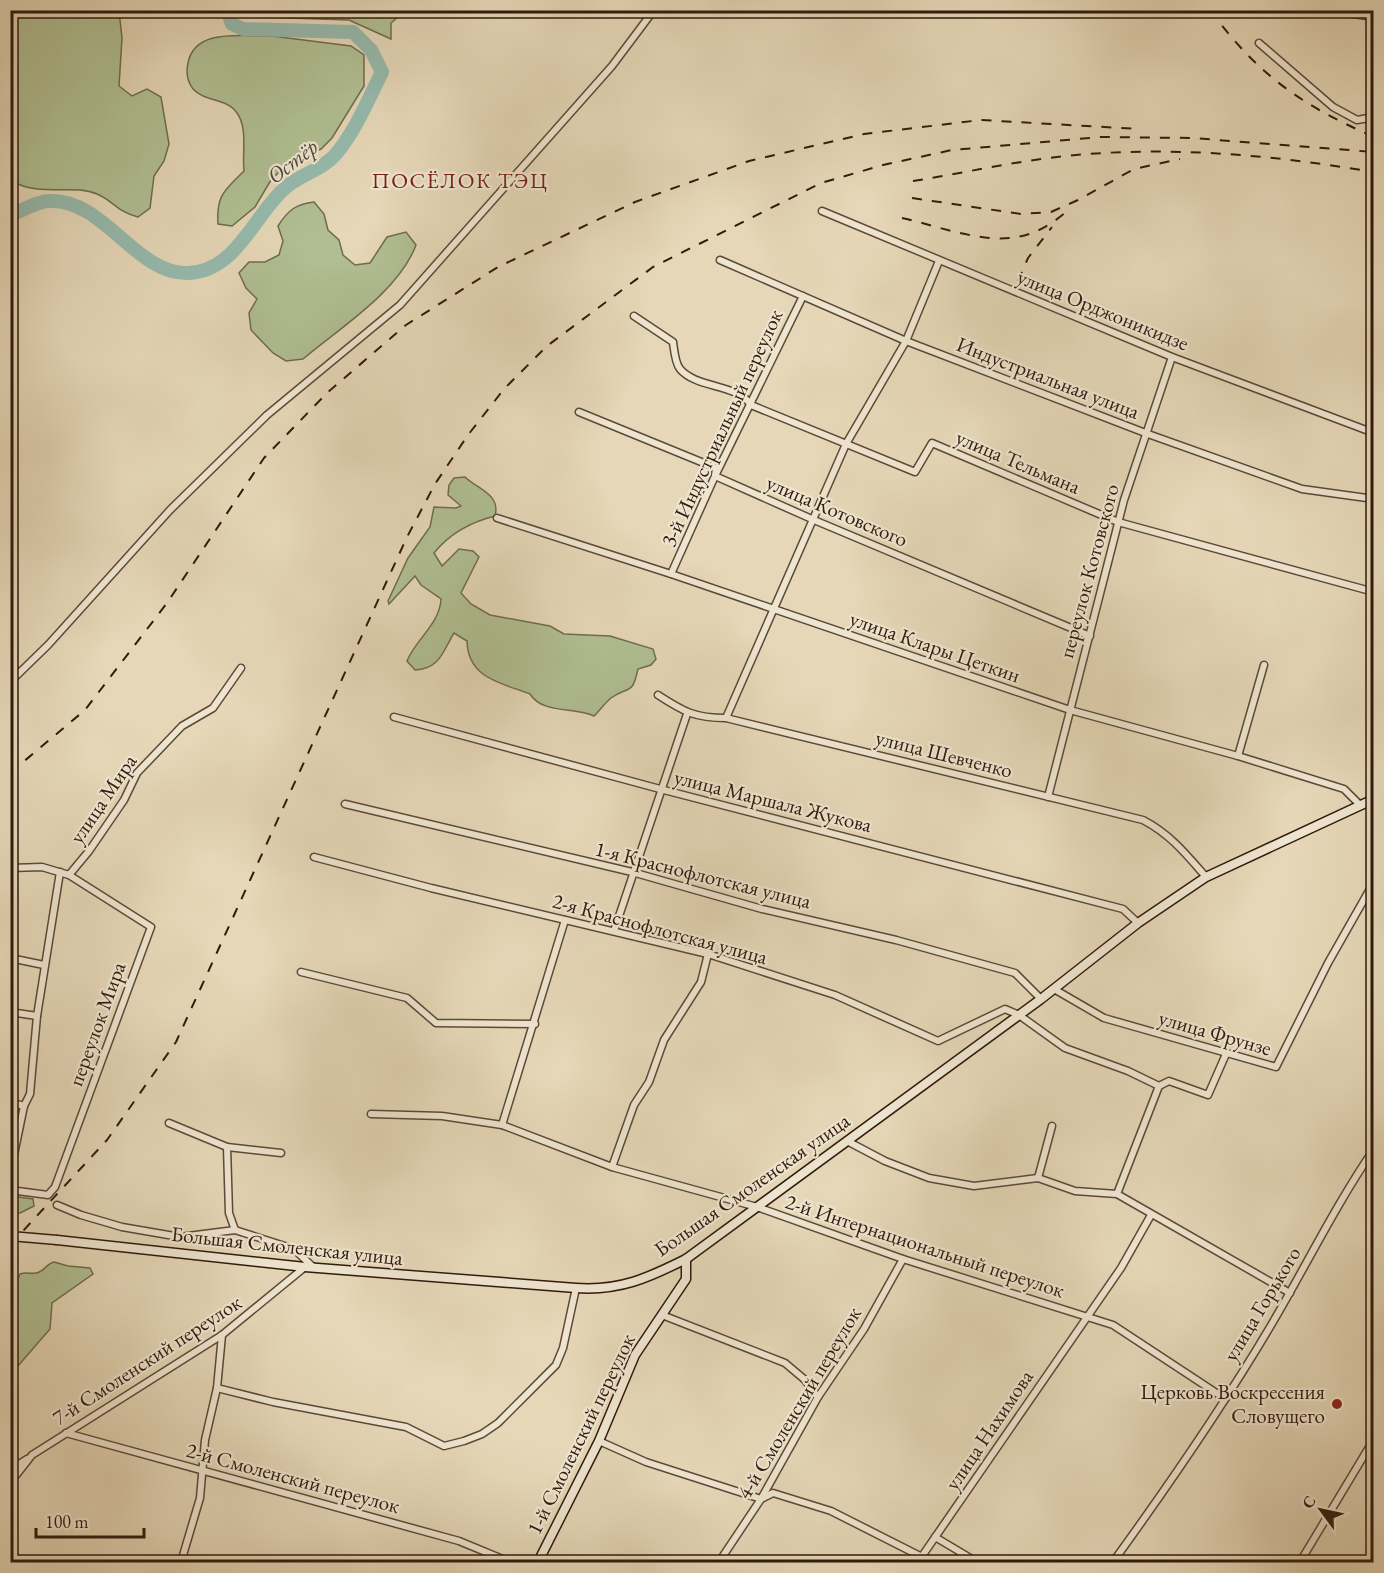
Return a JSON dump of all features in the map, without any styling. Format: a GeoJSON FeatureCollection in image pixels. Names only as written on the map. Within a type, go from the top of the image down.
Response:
{"type":"FeatureCollection","features":[{"type":"Feature","properties":{"kind":"main road","name":"Большая Смоленская улица"},"geometry":{"type":"LineString","coordinates":[[10,1236],[309,1267],[601,1290],[643,1280],[686,1259],[1041,999],[1138,923],[1206,877],[1374,799]]}},
{"type":"Feature","properties":{"kind":"main road","name":"1-й Смоленский переулок"},"geometry":{"type":"LineString","coordinates":[[538,1563],[599,1441],[635,1355],[686,1279],[686,1259]]}},
{"type":"Feature","properties":{"kind":"street"},"geometry":{"type":"LineString","coordinates":[[10,682],[48,645],[170,510],[267,415],[400,304],[612,66],[654,10]]}},
{"type":"Feature","properties":{"kind":"street"},"geometry":{"type":"LineString","coordinates":[[1326,10],[1374,17]]}},
{"type":"Feature","properties":{"kind":"street"},"geometry":{"type":"LineString","coordinates":[[1259,43],[1333,107],[1357,120],[1374,117]]}},
{"type":"Feature","properties":{"kind":"street","name":"улица Орджоникидзе"},"geometry":{"type":"LineString","coordinates":[[822,211],[1172,357],[1374,433]]}},
{"type":"Feature","properties":{"kind":"street","name":"Индустриальная улица"},"geometry":{"type":"LineString","coordinates":[[720,260],[906,340],[1148,434],[1302,489],[1374,499]]}},
{"type":"Feature","properties":{"kind":"street"},"geometry":{"type":"LineString","coordinates":[[726,718],[846,444],[906,340],[939,261]]}},
{"type":"Feature","properties":{"kind":"street","name":"3-й Индустриальный переулок"},"geometry":{"type":"LineString","coordinates":[[671,574],[715,476],[803,296]]}},
{"type":"Feature","properties":{"kind":"street","name":"улица Тельмана"},"geometry":{"type":"LineString","coordinates":[[634,316],[672,342],[680,368],[693,378],[727,390],[751,405],[915,472],[933,443],[1119,522],[1374,592]]}},
{"type":"Feature","properties":{"kind":"street","name":"переулок Котовского"},"geometry":{"type":"LineString","coordinates":[[1048,796],[1119,522],[1142,443],[1148,434],[1172,357]]}},
{"type":"Feature","properties":{"kind":"street","name":"улица Котовского"},"geometry":{"type":"LineString","coordinates":[[579,412],[716,468],[715,476],[814,520],[1090,636]]}},
{"type":"Feature","properties":{"kind":"street","name":"улица Клары Цеткин"},"geometry":{"type":"LineString","coordinates":[[497,519],[671,574],[1070,710],[1238,756],[1344,789],[1360,805]]}},
{"type":"Feature","properties":{"kind":"street"},"geometry":{"type":"LineString","coordinates":[[1238,756],[1264,664]]}},
{"type":"Feature","properties":{"kind":"street","name":"улица Мира"},"geometry":{"type":"LineString","coordinates":[[69,874],[89,851],[124,800],[137,773],[182,726],[213,708],[241,668]]}},
{"type":"Feature","properties":{"kind":"street","name":"улица Шевченко"},"geometry":{"type":"LineString","coordinates":[[658,695],[687,714],[706,718],[726,718],[1143,820],[1161,830],[1179,845],[1206,877]]}},
{"type":"Feature","properties":{"kind":"street"},"geometry":{"type":"LineString","coordinates":[[614,931],[687,714]]}},
{"type":"Feature","properties":{"kind":"street","name":"улица Маршала Жукова"},"geometry":{"type":"LineString","coordinates":[[394,717],[660,789],[1123,909],[1138,923]]}},
{"type":"Feature","properties":{"kind":"street","name":"1-я Краснофлотская улица"},"geometry":{"type":"LineString","coordinates":[[345,804],[632,872],[762,909],[896,940],[1015,973],[1041,999]]}},
{"type":"Feature","properties":{"kind":"street","name":"2-я Краснофлотская улица"},"geometry":{"type":"LineString","coordinates":[[314,857],[708,954],[835,995],[938,1041],[1005,1009],[1019,1015]]}},
{"type":"Feature","properties":{"kind":"street","name":"переулок Мира"},"geometry":{"type":"LineString","coordinates":[[10,868],[42,867],[69,874],[151,927],[55,1187],[48,1195],[10,1190]]}},
{"type":"Feature","properties":{"kind":"street"},"geometry":{"type":"LineString","coordinates":[[10,1174],[24,1106],[30,1094],[37,1016],[60,872]]}},
{"type":"Feature","properties":{"kind":"street","name":"улица Фрунзе"},"geometry":{"type":"LineString","coordinates":[[1054,989],[1104,1018],[1276,1067],[1328,963],[1374,882]]}},
{"type":"Feature","properties":{"kind":"street"},"geometry":{"type":"LineString","coordinates":[[502,1125],[535,1024],[565,920]]}},
{"type":"Feature","properties":{"kind":"street"},"geometry":{"type":"LineString","coordinates":[[612,1167],[634,1105],[649,1082],[664,1040],[701,982],[708,954]]}},
{"type":"Feature","properties":{"kind":"street"},"geometry":{"type":"LineString","coordinates":[[10,958],[44,965]]}},
{"type":"Feature","properties":{"kind":"street"},"geometry":{"type":"LineString","coordinates":[[301,972],[407,998],[436,1023],[535,1024]]}},
{"type":"Feature","properties":{"kind":"street"},"geometry":{"type":"LineString","coordinates":[[10,1012],[37,1016]]}},
{"type":"Feature","properties":{"kind":"street"},"geometry":{"type":"LineString","coordinates":[[1019,1015],[1065,1048],[1128,1071],[1159,1086]]}},
{"type":"Feature","properties":{"kind":"street"},"geometry":{"type":"LineString","coordinates":[[1117,1194],[1159,1086],[1169,1081],[1208,1095],[1226,1054]]}},
{"type":"Feature","properties":{"kind":"street"},"geometry":{"type":"LineString","coordinates":[[10,1102],[24,1106]]}},
{"type":"Feature","properties":{"kind":"street","name":"2-й Интернациональный переулок"},"geometry":{"type":"LineString","coordinates":[[371,1114],[442,1116],[502,1125],[612,1167],[757,1207],[903,1259],[1113,1325],[1224,1398]]}},
{"type":"Feature","properties":{"kind":"street"},"geometry":{"type":"LineString","coordinates":[[169,1124],[227,1147],[281,1153]]}},
{"type":"Feature","properties":{"kind":"street"},"geometry":{"type":"LineString","coordinates":[[1038,1178],[1052,1126]]}},
{"type":"Feature","properties":{"kind":"street"},"geometry":{"type":"LineString","coordinates":[[847,1141],[885,1161],[929,1178],[974,1186],[1038,1178],[1075,1191],[1117,1194],[1290,1293]]}},
{"type":"Feature","properties":{"kind":"street"},"geometry":{"type":"LineString","coordinates":[[227,1147],[229,1213],[235,1230]]}},
{"type":"Feature","properties":{"kind":"street","name":"улица Горького"},"geometry":{"type":"LineString","coordinates":[[1113,1563],[1153,1507],[1224,1398],[1290,1293],[1350,1182],[1374,1149]]}},
{"type":"Feature","properties":{"kind":"street"},"geometry":{"type":"LineString","coordinates":[[57,1205],[122,1227],[180,1237],[235,1230],[294,1250],[309,1267]]}},
{"type":"Feature","properties":{"kind":"street","name":"улица Нахимова"},"geometry":{"type":"LineString","coordinates":[[920,1560],[1121,1268],[1151,1215]]}},
{"type":"Feature","properties":{"kind":"street","name":"4-й Смоленский переулок"},"geometry":{"type":"LineString","coordinates":[[719,1563],[762,1499],[818,1397],[864,1329],[903,1259]]}},
{"type":"Feature","properties":{"kind":"street","name":"7-й Смоленский переулок"},"geometry":{"type":"LineString","coordinates":[[10,1470],[66,1432],[222,1335],[309,1267]]}},
{"type":"Feature","properties":{"kind":"street"},"geometry":{"type":"LineString","coordinates":[[217,1388],[283,1404],[406,1427],[444,1446],[464,1441],[482,1434],[498,1423],[556,1365],[563,1348],[576,1288]]}},
{"type":"Feature","properties":{"kind":"street"},"geometry":{"type":"LineString","coordinates":[[662,1315],[785,1363],[804,1379],[818,1397]]}},
{"type":"Feature","properties":{"kind":"street"},"geometry":{"type":"LineString","coordinates":[[181,1563],[200,1498],[205,1440],[217,1388],[222,1335]]}},
{"type":"Feature","properties":{"kind":"street","name":"2-й Смоленский переулок"},"geometry":{"type":"LineString","coordinates":[[66,1432],[459,1541],[510,1563]]}},
{"type":"Feature","properties":{"kind":"street"},"geometry":{"type":"LineString","coordinates":[[1300,1563],[1374,1438]]}},
{"type":"Feature","properties":{"kind":"street"},"geometry":{"type":"LineString","coordinates":[[599,1441],[646,1462],[762,1499],[773,1493],[831,1510],[920,1560]]}},
{"type":"Feature","properties":{"kind":"street","name":"7-й Смоленский переулок"},"geometry":{"type":"LineString","coordinates":[[10,1483],[32,1455]]}},
{"type":"Feature","properties":{"kind":"street"},"geometry":{"type":"LineString","coordinates":[[935,1537],[977,1563]]}},
{"type":"Feature","properties":{"kind":"green space"},"geometry":{"type":"Polygon","coordinates":[[[10,11],[119,11],[122,38],[119,86],[132,96],[147,89],[161,97],[169,144],[164,161],[154,176],[150,208],[138,217],[124,212],[103,197],[88,191],[39,189],[18,184],[10,153],[10,11]]]}},
{"type":"Feature","properties":{"kind":"green space"},"geometry":{"type":"Polygon","coordinates":[[[251,11],[405,11],[391,23],[391,39],[349,20],[257,17],[251,11]]]}},
{"type":"Feature","properties":{"kind":"green space"},"geometry":{"type":"Polygon","coordinates":[[[235,35],[272,36],[351,46],[364,55],[364,86],[332,138],[321,149],[293,160],[282,169],[271,180],[255,207],[232,226],[218,224],[220,199],[244,171],[242,126],[233,108],[193,89],[189,83],[188,63],[192,52],[200,44],[210,39],[235,35]]]}},
{"type":"Feature","properties":{"kind":"green space"},"geometry":{"type":"Polygon","coordinates":[[[314,202],[324,214],[328,230],[339,240],[343,255],[355,265],[370,263],[387,237],[406,232],[416,245],[397,278],[383,293],[303,359],[286,361],[273,353],[251,330],[249,313],[257,299],[246,288],[239,273],[249,262],[265,262],[279,255],[283,241],[278,226],[293,209],[302,204],[314,202]]]}},
{"type":"Feature","properties":{"kind":"green space"},"geometry":{"type":"Polygon","coordinates":[[[465,477],[495,502],[495,516],[462,529],[434,553],[442,566],[459,549],[473,551],[479,557],[461,593],[471,604],[490,615],[550,626],[564,634],[610,636],[653,649],[656,659],[651,665],[638,669],[632,687],[611,698],[594,716],[542,705],[530,694],[488,678],[473,664],[467,641],[454,633],[440,658],[430,666],[415,670],[407,661],[432,624],[440,608],[441,599],[421,585],[415,576],[389,604],[388,601],[408,558],[430,527],[434,507],[456,508],[461,506],[448,495],[449,485],[454,478],[465,477]]]}},
{"type":"Feature","properties":{"kind":"green space"},"geometry":{"type":"Polygon","coordinates":[[[11,1196],[33,1199],[34,1206],[20,1213],[11,1214],[11,1196]]]}},
{"type":"Feature","properties":{"kind":"green space"},"geometry":{"type":"Polygon","coordinates":[[[54,1262],[90,1268],[93,1274],[52,1303],[50,1329],[11,1374],[11,1294],[20,1274],[39,1272],[54,1262]]]}},
{"type":"Feature","properties":{"kind":"waterway","name":"Остёр"},"geometry":{"type":"LineString","coordinates":[[10,215],[44,201],[69,203],[87,211],[152,262],[169,270],[188,273],[205,270],[232,253],[285,188],[335,155],[355,126],[382,72],[371,50],[353,32],[243,29],[232,24],[227,10]]}},
{"type":"Feature","properties":{"kind":"railway"},"geometry":{"type":"LineString","coordinates":[[1210,10],[1246,53],[1283,86],[1324,113],[1374,137]]}},
{"type":"Feature","properties":{"kind":"railway"},"geometry":{"type":"LineString","coordinates":[[10,773],[85,710],[167,603],[264,458],[328,392],[406,325],[498,267],[635,202],[749,161],[864,134],[981,120],[1139,129]]}},
{"type":"Feature","properties":{"kind":"railway"},"geometry":{"type":"LineString","coordinates":[[10,1245],[107,1140],[176,1042],[407,537],[435,484],[468,435],[504,389],[547,346],[653,267],[821,183],[883,165],[952,150],[1101,137],[1192,138],[1374,152]]}},
{"type":"Feature","properties":{"kind":"railway"},"geometry":{"type":"LineString","coordinates":[[913,181],[1044,159],[1124,152],[1231,154],[1303,161],[1373,172]]}},
{"type":"Feature","properties":{"kind":"railway"},"geometry":{"type":"LineString","coordinates":[[912,198],[1021,214],[1051,212],[1134,169],[1180,159]]}},
{"type":"Feature","properties":{"kind":"railway"},"geometry":{"type":"LineString","coordinates":[[902,218],[971,235],[1006,238],[1023,236],[1039,230],[1070,209]]}},
{"type":"Feature","properties":{"kind":"railway"},"geometry":{"type":"LineString","coordinates":[[1018,281],[1028,258],[1052,227]]}},
{"type":"Feature","properties":{"kind":"place","name":"Церковь Воскресения Словущего"},"geometry":{"type":"Point","coordinates":[1337,1404]}},
{"type":"Feature","properties":{"kind":"district","name":"ПОСЁЛОК ТЭЦ"},"geometry":{"type":"Point","coordinates":[460,180]}}]}
